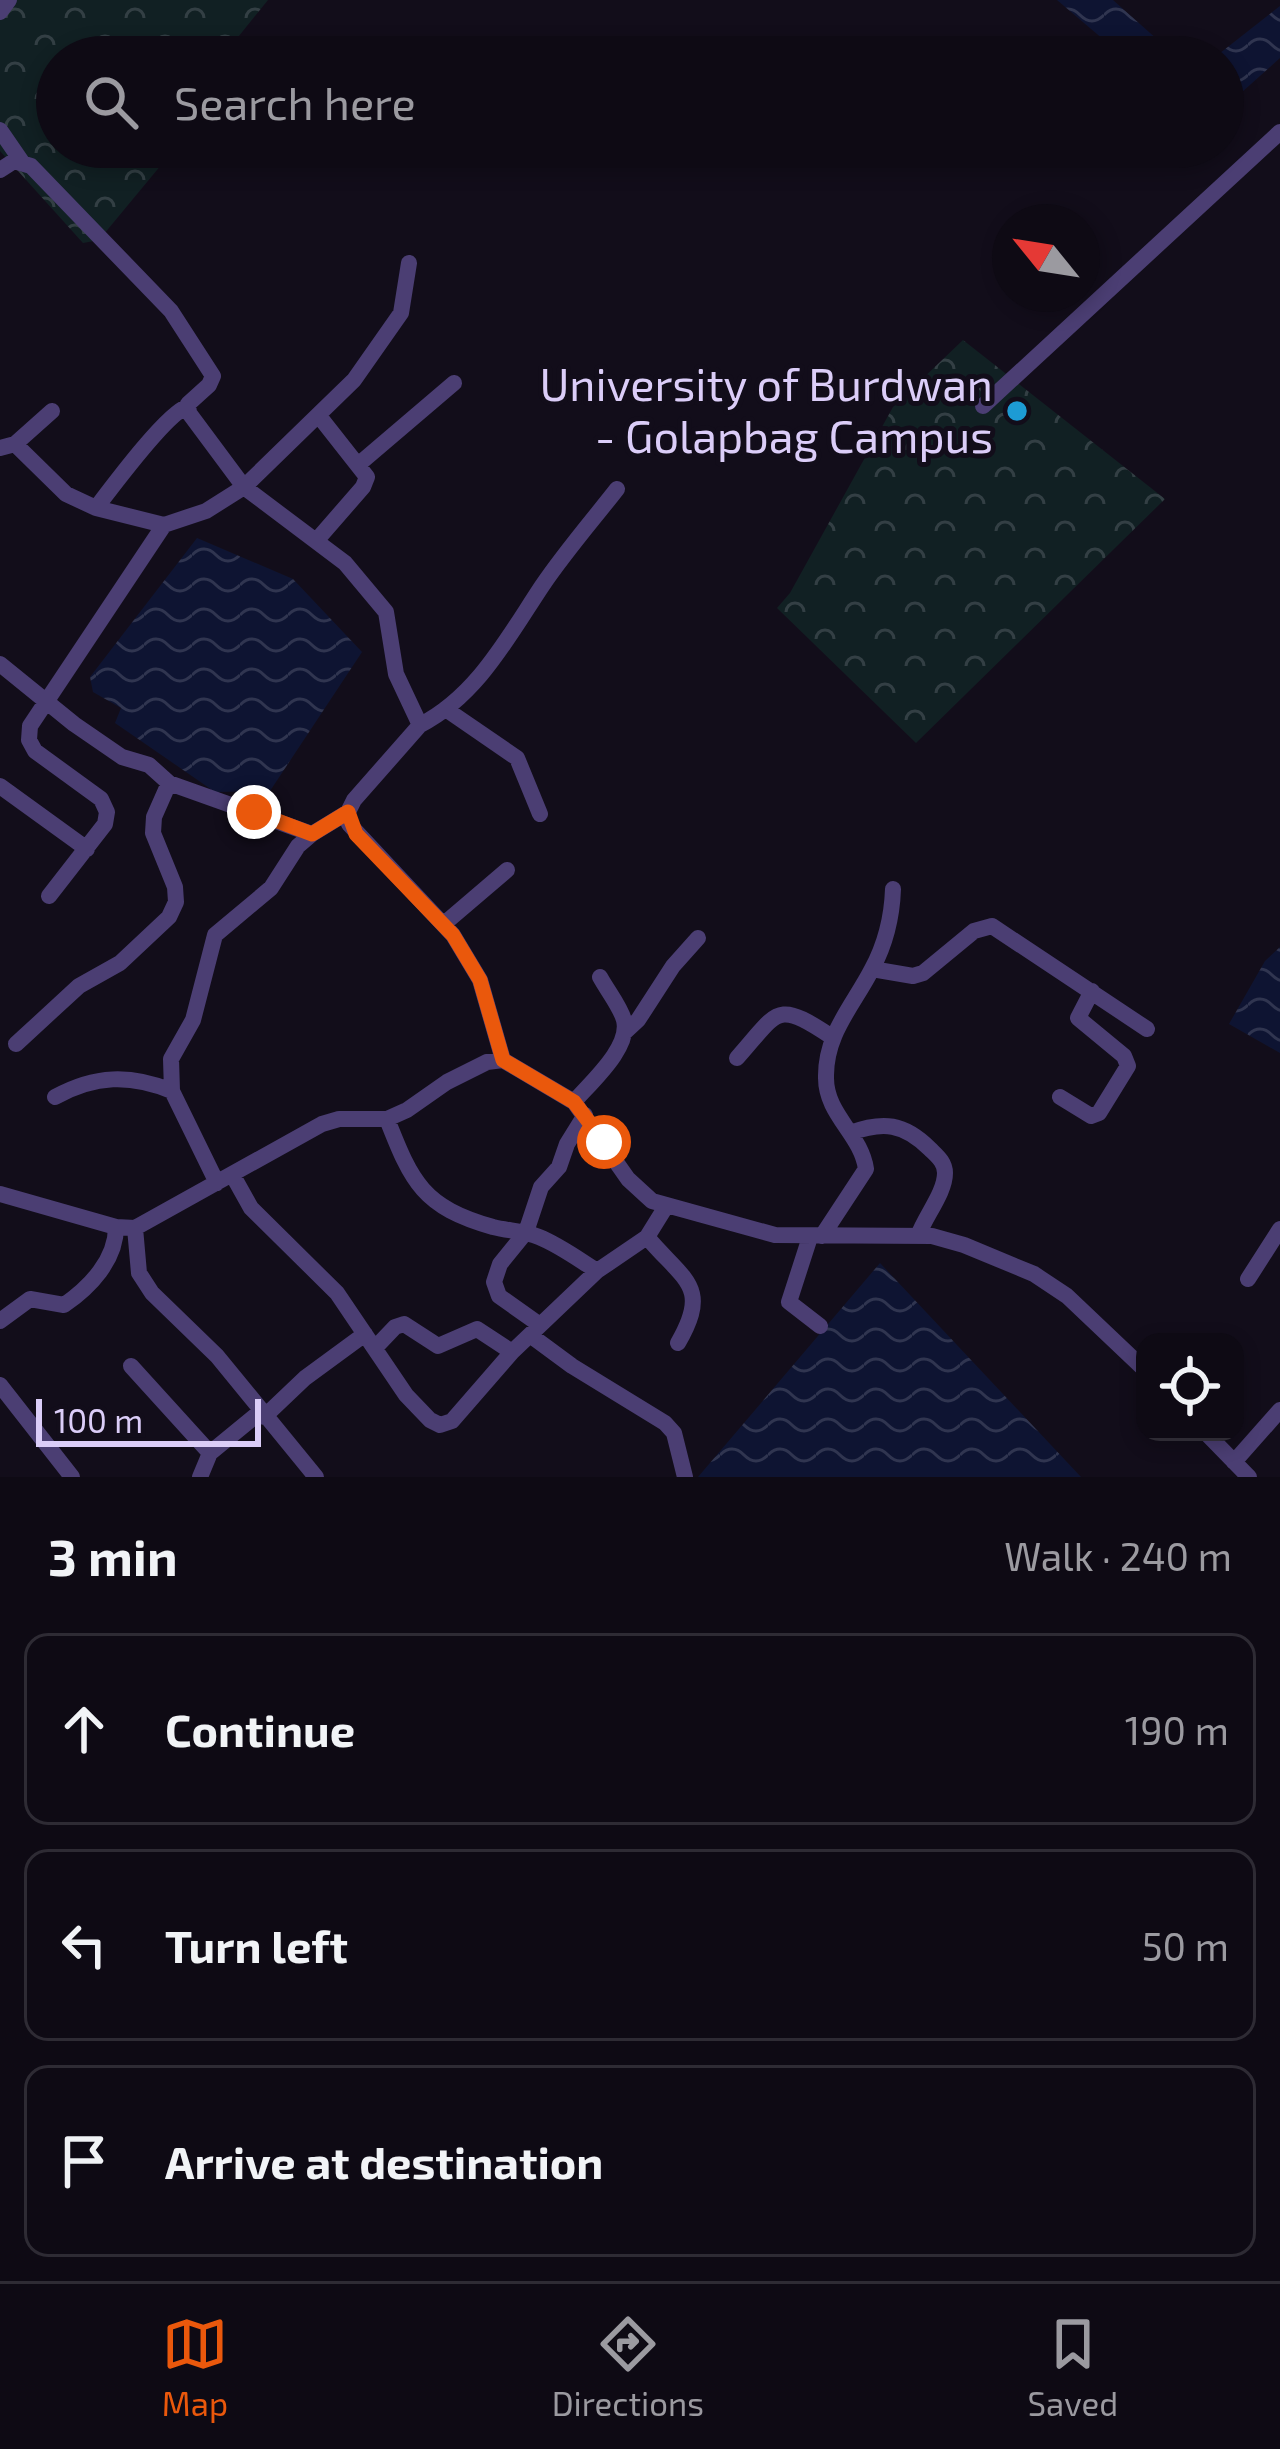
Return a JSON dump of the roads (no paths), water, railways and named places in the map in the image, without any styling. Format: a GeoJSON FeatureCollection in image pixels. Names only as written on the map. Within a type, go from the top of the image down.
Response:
{"type":"FeatureCollection","features":[{"type":"Feature","properties":{"kind":"street"},"geometry":{"type":"LineString","coordinates":[[0,12],[10,0]]}},
{"type":"Feature","properties":{"kind":"street"},"geometry":{"type":"LineString","coordinates":[[0,130],[22,162],[182,325],[213,376],[187,407],[170,417],[96,508]]}},
{"type":"Feature","properties":{"kind":"street"},"geometry":{"type":"LineString","coordinates":[[1244,165],[1280,132]]}},
{"type":"Feature","properties":{"kind":"street"},"geometry":{"type":"LineString","coordinates":[[0,170],[14,161],[22,162]]}},
{"type":"Feature","properties":{"kind":"street"},"geometry":{"type":"LineString","coordinates":[[983,406],[1241,168]]}},
{"type":"Feature","properties":{"kind":"street"},"geometry":{"type":"LineString","coordinates":[[52,411],[8,446],[66,494],[96,508],[164,525],[206,511],[244,487],[354,380],[393,329],[406,296],[409,263]]}},
{"type":"Feature","properties":{"kind":"street"},"geometry":{"type":"LineString","coordinates":[[359,464],[454,383]]}},
{"type":"Feature","properties":{"kind":"street"},"geometry":{"type":"LineString","coordinates":[[187,407],[244,487],[345,563],[386,612],[396,674],[421,725]]}},
{"type":"Feature","properties":{"kind":"street"},"geometry":{"type":"LineString","coordinates":[[316,541],[363,488],[367,477],[319,416]]}},
{"type":"Feature","properties":{"kind":"street"},"geometry":{"type":"LineString","coordinates":[[617,489],[481,674],[447,710],[421,725],[348,812],[298,846],[271,887],[214,935],[194,1020],[171,1059],[172,1091],[224,1179],[337,1293],[406,1395],[440,1425],[452,1421],[512,1352],[597,1270],[647,1238],[665,1208]]}},
{"type":"Feature","properties":{"kind":"street"},"geometry":{"type":"LineString","coordinates":[[49,896],[87,849],[107,812],[101,800],[35,751],[29,740],[30,726],[111,611],[164,525]]}},
{"type":"Feature","properties":{"kind":"street"},"geometry":{"type":"LineString","coordinates":[[0,664],[122,757],[149,765],[169,783],[312,834]]}},
{"type":"Feature","properties":{"kind":"street"},"geometry":{"type":"LineString","coordinates":[[447,710],[517,758],[540,814]]}},
{"type":"Feature","properties":{"kind":"street"},"geometry":{"type":"LineString","coordinates":[[16,1044],[79,986],[120,963],[169,917],[176,902],[175,887],[153,832],[169,783]]}},
{"type":"Feature","properties":{"kind":"street"},"geometry":{"type":"LineString","coordinates":[[0,786],[87,849]]}},
{"type":"Feature","properties":{"kind":"street"},"geometry":{"type":"LineString","coordinates":[[348,812],[356,834],[445,923],[480,980],[503,1060]]}},
{"type":"Feature","properties":{"kind":"street"},"geometry":{"type":"LineString","coordinates":[[445,923],[507,870]]}},
{"type":"Feature","properties":{"kind":"street"},"geometry":{"type":"LineString","coordinates":[[820,1326],[789,1302],[816,1236],[866,1169],[864,1154],[827,1096],[827,1052],[872,969],[892,917],[893,889]]}},
{"type":"Feature","properties":{"kind":"street"},"geometry":{"type":"LineString","coordinates":[[872,969],[914,976],[923,973],[974,931],[992,926],[1147,1029]]}},
{"type":"Feature","properties":{"kind":"street"},"geometry":{"type":"LineString","coordinates":[[624,1033],[698,938]]}},
{"type":"Feature","properties":{"kind":"street"},"geometry":{"type":"LineString","coordinates":[[600,977],[624,1019],[624,1033],[580,1109],[559,1167],[533,1202],[526,1232],[500,1264],[495,1291],[572,1366],[665,1423],[674,1433],[685,1477]]}},
{"type":"Feature","properties":{"kind":"street"},"geometry":{"type":"LineString","coordinates":[[1060,1097],[1091,1116],[1099,1112],[1128,1066],[1124,1056],[1078,1018],[1092,991]]}},
{"type":"Feature","properties":{"kind":"street"},"geometry":{"type":"LineString","coordinates":[[737,1058],[774,1016],[784,1012],[797,1013],[832,1036]]}},
{"type":"Feature","properties":{"kind":"street"},"geometry":{"type":"LineString","coordinates":[[0,1321],[30,1299],[64,1305],[78,1296],[111,1257],[125,1227],[322,1124],[339,1119],[387,1119],[447,1082],[487,1062],[503,1060],[580,1109],[628,1179],[652,1202],[776,1235],[918,1235],[964,1245],[1034,1274],[1066,1296],[1136,1362]]}},
{"type":"Feature","properties":{"kind":"street"},"geometry":{"type":"LineString","coordinates":[[55,1096],[123,1076],[172,1091]]}},
{"type":"Feature","properties":{"kind":"street"},"geometry":{"type":"LineString","coordinates":[[387,1119],[418,1187],[471,1221],[544,1238],[597,1270]]}},
{"type":"Feature","properties":{"kind":"street"},"geometry":{"type":"LineString","coordinates":[[850,1133],[871,1126],[900,1126],[943,1162],[941,1189],[918,1235]]}},
{"type":"Feature","properties":{"kind":"street"},"geometry":{"type":"LineString","coordinates":[[0,1194],[125,1227]]}},
{"type":"Feature","properties":{"kind":"street"},"geometry":{"type":"LineString","coordinates":[[125,1227],[139,1273],[152,1293],[226,1367],[316,1477]]}},
{"type":"Feature","properties":{"kind":"street"},"geometry":{"type":"LineString","coordinates":[[1248,1279],[1280,1229]]}},
{"type":"Feature","properties":{"kind":"street"},"geometry":{"type":"LineString","coordinates":[[647,1238],[695,1300],[695,1313],[678,1343]]}},
{"type":"Feature","properties":{"kind":"street"},"geometry":{"type":"LineString","coordinates":[[200,1477],[211,1453],[305,1378],[395,1327],[404,1324],[438,1346],[477,1329],[512,1352]]}},
{"type":"Feature","properties":{"kind":"street"},"geometry":{"type":"LineString","coordinates":[[131,1366],[211,1453]]}},
{"type":"Feature","properties":{"kind":"street"},"geometry":{"type":"LineString","coordinates":[[0,1385],[72,1477]]}},
{"type":"Feature","properties":{"kind":"street"},"geometry":{"type":"LineString","coordinates":[[1234,1462],[1280,1410]]}},
{"type":"Feature","properties":{"kind":"street"},"geometry":{"type":"LineString","coordinates":[[1214,1441],[1249,1477]]}},
{"type":"Feature","properties":{"kind":"water"},"geometry":{"type":"Polygon","coordinates":[[[1057,0],[1113,0],[1153,36],[1099,36],[1057,0]]]}},
{"type":"Feature","properties":{"kind":"water"},"geometry":{"type":"Polygon","coordinates":[[[1280,6],[1280,58],[1244,90],[1244,36],[1280,6]]]}},
{"type":"Feature","properties":{"kind":"water"},"geometry":{"type":"Polygon","coordinates":[[[197,538],[293,579],[362,652],[270,791],[215,792],[115,723],[121,708],[93,692],[90,677],[197,538]]]}},
{"type":"Feature","properties":{"kind":"water"},"geometry":{"type":"Polygon","coordinates":[[[1280,947],[1280,1053],[1229,1024],[1265,961],[1280,947]]]}},
{"type":"Feature","properties":{"kind":"water"},"geometry":{"type":"Polygon","coordinates":[[[880,1263],[1081,1477],[698,1477],[880,1263]]]}},
{"type":"Feature","properties":{"kind":"place","name":"University of Burdwan - Golapbag Campus"},"geometry":{"type":"Point","coordinates":[1017,411]}}]}
